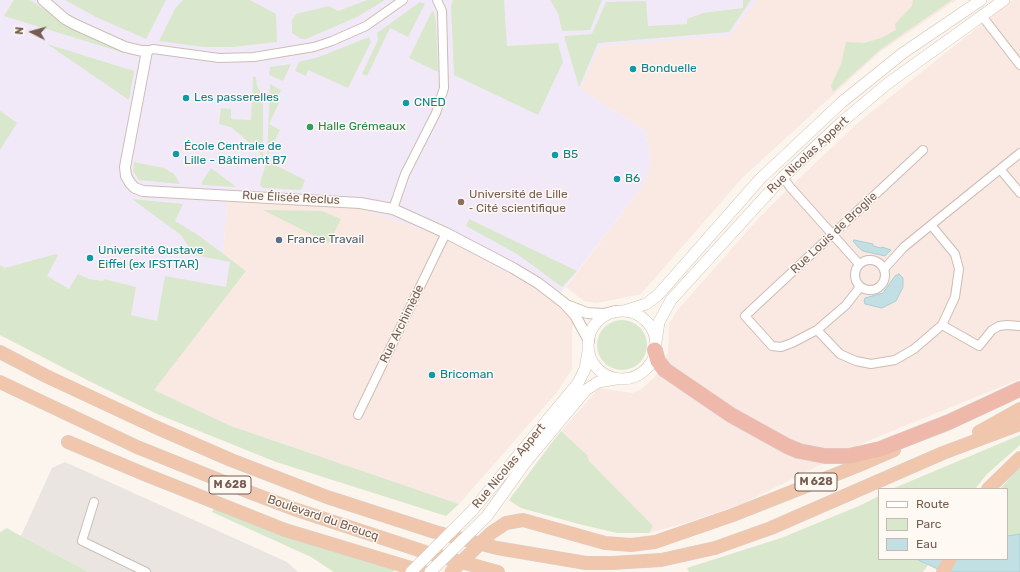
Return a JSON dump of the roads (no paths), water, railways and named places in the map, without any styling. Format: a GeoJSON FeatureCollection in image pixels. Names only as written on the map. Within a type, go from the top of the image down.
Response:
{"type":"FeatureCollection","features":[{"type":"Feature","properties":{"kind":"highway"},"geometry":{"type":"LineString","coordinates":[[656,346],[660,364],[681,381],[741,421],[799,451],[837,457],[863,454],[949,422]]}},
{"type":"Feature","properties":{"kind":"highway","name":"Boulevard du Breucq"},"geometry":{"type":"LineString","coordinates":[[0,352],[106,405],[231,460],[327,497],[453,537],[515,553],[586,563],[638,562],[668,559],[714,548],[771,528],[943,453]]}},
{"type":"Feature","properties":{"kind":"highway","name":"Boulevard du Breucq"},"geometry":{"type":"LineString","coordinates":[[0,382],[137,447],[294,509],[425,552],[498,572]]}},
{"type":"Feature","properties":{"kind":"highway","name":"M 628"},"geometry":{"type":"LineString","coordinates":[[451,572],[492,533],[506,523],[523,520],[605,543],[631,545],[654,542],[679,535],[858,466],[1020,389]]}},
{"type":"Feature","properties":{"kind":"highway","name":"M 628"},"geometry":{"type":"LineString","coordinates":[[943,453],[1020,409]]}},
{"type":"Feature","properties":{"kind":"highway","name":"M 628"},"geometry":{"type":"LineString","coordinates":[[943,453],[1020,424]]}},
{"type":"Feature","properties":{"kind":"highway"},"geometry":{"type":"LineString","coordinates":[[68,442],[284,530],[424,572]]}},
{"type":"Feature","properties":{"kind":"highway"},"geometry":{"type":"LineString","coordinates":[[989,488],[1008,467],[1020,458]]}},
{"type":"Feature","properties":{"kind":"highway"},"geometry":{"type":"LineString","coordinates":[[943,572],[949,560]]}},
{"type":"Feature","properties":{"kind":"main road","name":"Rue Nicolas Appert"},"geometry":{"type":"LineString","coordinates":[[620,311],[646,304],[658,295],[754,185],[842,102],[903,53],[981,0]]}},
{"type":"Feature","properties":{"kind":"main road","name":"Rue Nicolas Appert"},"geometry":{"type":"LineString","coordinates":[[656,346],[659,322],[671,300],[783,177],[843,121],[887,84],[1003,1]]}},
{"type":"Feature","properties":{"kind":"main road"},"geometry":{"type":"LineString","coordinates":[[620,311],[639,315],[647,322],[653,332],[656,346],[652,361],[645,370],[632,377],[620,378],[608,375],[598,368],[591,357],[589,345],[591,332],[597,322],[608,314],[620,311]]}},
{"type":"Feature","properties":{"kind":"main road","name":"Rue Nicolas Appert"},"geometry":{"type":"LineString","coordinates":[[411,572],[472,511],[578,383],[585,369],[589,345]]}},
{"type":"Feature","properties":{"kind":"main road","name":"Rue Nicolas Appert"},"geometry":{"type":"LineString","coordinates":[[430,572],[487,516],[525,463],[586,390],[598,382],[620,378]]}},
{"type":"Feature","properties":{"kind":"street"},"geometry":{"type":"LineString","coordinates":[[43,0],[65,20],[125,47],[142,51],[153,49],[219,58],[254,57],[308,48],[332,41],[366,26],[403,0]]}},
{"type":"Feature","properties":{"kind":"street"},"geometry":{"type":"LineString","coordinates":[[393,209],[405,174],[436,113],[443,92],[445,72],[442,11],[438,0]]}},
{"type":"Feature","properties":{"kind":"street"},"geometry":{"type":"LineString","coordinates":[[982,16],[1020,65]]}},
{"type":"Feature","properties":{"kind":"street","name":"Rue Élisée Reclus"},"geometry":{"type":"LineString","coordinates":[[147,51],[125,167],[126,176],[135,188],[143,191],[368,203],[393,209],[446,233],[513,268],[544,287],[564,303],[580,321],[589,345]]}},
{"type":"Feature","properties":{"kind":"street","name":"Rue Louis de Broglie"},"geometry":{"type":"LineString","coordinates":[[817,330],[781,347],[772,346],[745,316],[923,150]]}},
{"type":"Feature","properties":{"kind":"street"},"geometry":{"type":"LineString","coordinates":[[884,269],[904,247],[1020,153]]}},
{"type":"Feature","properties":{"kind":"street"},"geometry":{"type":"LineString","coordinates":[[1000,169],[1020,193]]}},
{"type":"Feature","properties":{"kind":"street"},"geometry":{"type":"LineString","coordinates":[[783,177],[790,187],[859,264]]}},
{"type":"Feature","properties":{"kind":"street"},"geometry":{"type":"LineString","coordinates":[[860,287],[846,305],[817,330],[840,354],[856,361],[871,364],[896,360],[914,349],[942,326],[955,297],[959,269],[956,254],[931,225]]}},
{"type":"Feature","properties":{"kind":"street","name":"Rue Archimède"},"geometry":{"type":"LineString","coordinates":[[358,415],[446,233]]}},
{"type":"Feature","properties":{"kind":"street"},"geometry":{"type":"LineString","coordinates":[[873,260],[878,262],[884,269],[885,279],[879,288],[870,291],[860,287],[857,284],[854,273],[859,264],[863,261],[873,260]]}},
{"type":"Feature","properties":{"kind":"street","name":"Rue Élisée Reclus"},"geometry":{"type":"LineString","coordinates":[[564,303],[587,313],[603,314],[620,311]]}},
{"type":"Feature","properties":{"kind":"street"},"geometry":{"type":"LineString","coordinates":[[942,326],[979,346],[992,330],[999,326],[1020,326]]}},
{"type":"Feature","properties":{"kind":"street"},"geometry":{"type":"LineString","coordinates":[[94,502],[82,541],[146,572]]}},
{"type":"Feature","properties":{"kind":"water"},"geometry":{"type":"Polygon","coordinates":[[[854,240],[891,250],[885,256],[863,251],[853,241],[854,240]]]}},
{"type":"Feature","properties":{"kind":"water"},"geometry":{"type":"Polygon","coordinates":[[[899,274],[903,278],[903,287],[896,301],[882,308],[865,304],[865,298],[883,293],[895,276],[899,274]]]}},
{"type":"Feature","properties":{"kind":"water"},"geometry":{"type":"Polygon","coordinates":[[[1020,534],[1020,572],[944,572],[918,560],[1008,560],[1008,536],[1020,534]]]}},
{"type":"Feature","properties":{"kind":"place","name":"Bonduelle"},"geometry":{"type":"Point","coordinates":[633,69]}},
{"type":"Feature","properties":{"kind":"place","name":"Les passerelles"},"geometry":{"type":"Point","coordinates":[186,98]}},
{"type":"Feature","properties":{"kind":"place","name":"CNED"},"geometry":{"type":"Point","coordinates":[406,103]}},
{"type":"Feature","properties":{"kind":"place","name":"Halle Grémeaux"},"geometry":{"type":"Point","coordinates":[310,127]}},
{"type":"Feature","properties":{"kind":"place","name":"École Centrale de Lille - Bâtiment B7"},"geometry":{"type":"Point","coordinates":[176,154]}},
{"type":"Feature","properties":{"kind":"place","name":"B5"},"geometry":{"type":"Point","coordinates":[555,155]}},
{"type":"Feature","properties":{"kind":"place","name":"B6"},"geometry":{"type":"Point","coordinates":[617,179]}},
{"type":"Feature","properties":{"kind":"place","name":"Université de Lille ‐ Cité scientifique"},"geometry":{"type":"Point","coordinates":[461,202]}},
{"type":"Feature","properties":{"kind":"place","name":"France Travail"},"geometry":{"type":"Point","coordinates":[279,240]}},
{"type":"Feature","properties":{"kind":"place","name":"Université Gustave Eiffel (ex IFSTTAR)"},"geometry":{"type":"Point","coordinates":[90,258]}},
{"type":"Feature","properties":{"kind":"place","name":"Bricoman"},"geometry":{"type":"Point","coordinates":[432,375]}}]}
